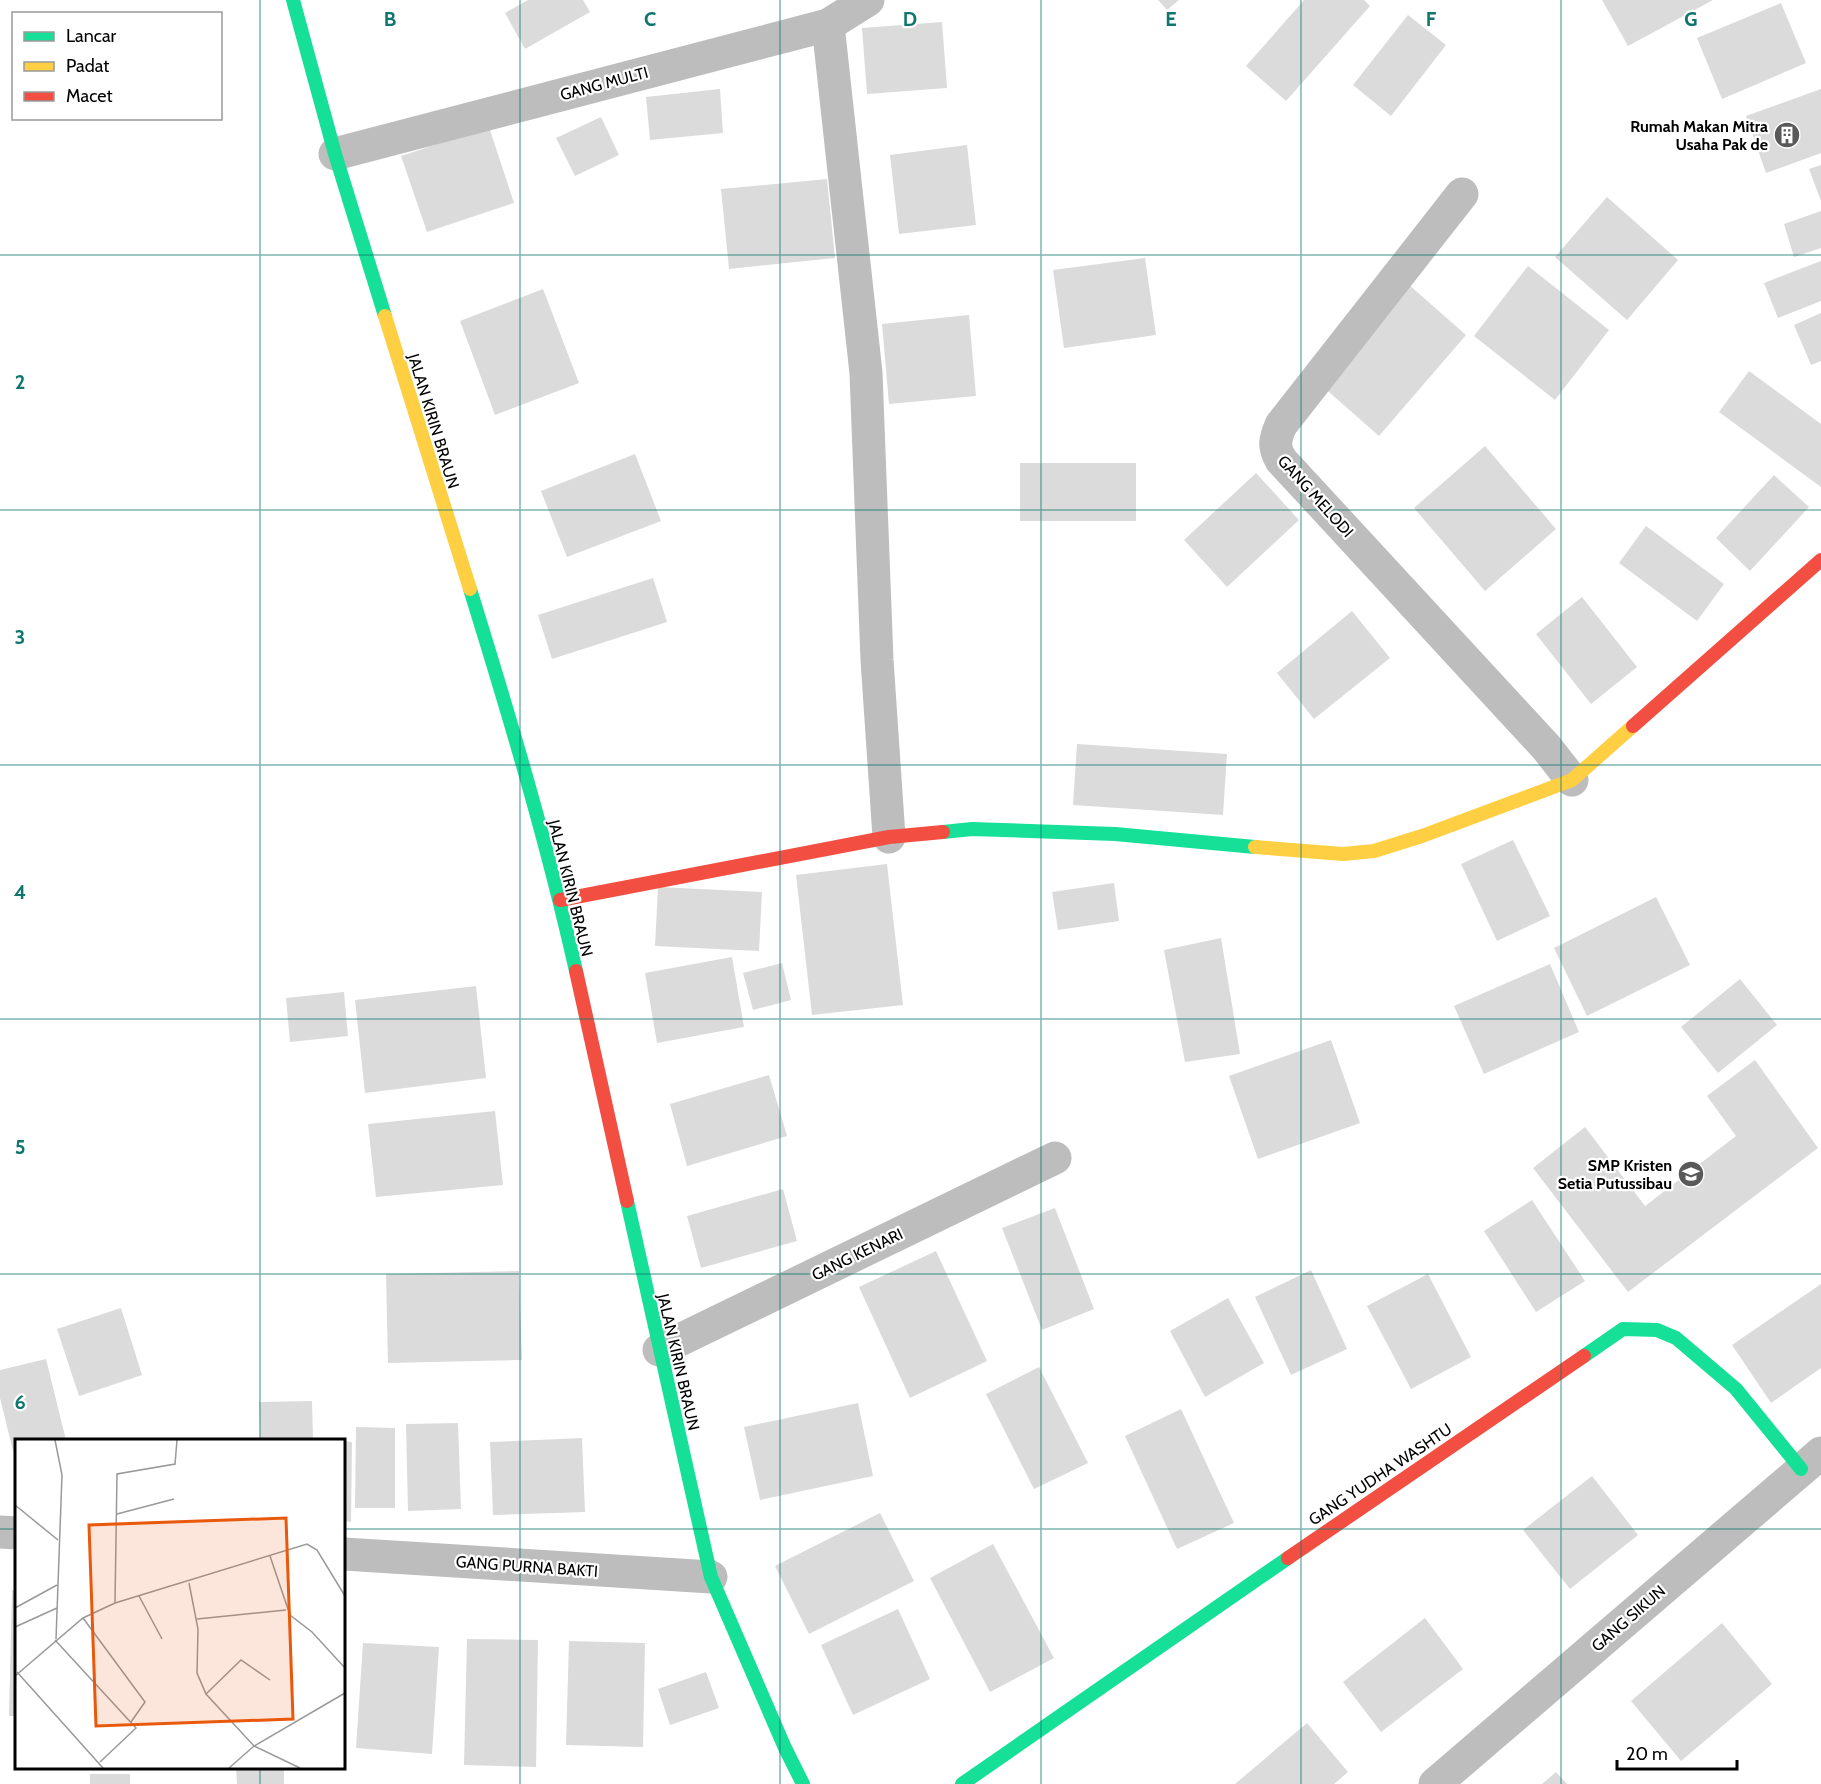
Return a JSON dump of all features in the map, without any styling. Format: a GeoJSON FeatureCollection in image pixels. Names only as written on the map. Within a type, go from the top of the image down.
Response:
{"type":"FeatureCollection","features":[{"type":"Feature","properties":{"kind":"street","name":"JALAN KIRIN BRAUN"},"geometry":{"type":"LineString","coordinates":[[293,0],[335,154],[507,708],[560,900],[711,1577],[785,1748],[803,1784]]}},
{"type":"Feature","properties":{"kind":"street","name":"GANG MULTI"},"geometry":{"type":"LineString","coordinates":[[335,154],[828,25],[868,0]]}},
{"type":"Feature","properties":{"kind":"street"},"geometry":{"type":"LineString","coordinates":[[828,25],[866,373],[876,660],[889,837]]}},
{"type":"Feature","properties":{"kind":"street","name":"GANG MELODI"},"geometry":{"type":"LineString","coordinates":[[1462,194],[1281,425],[1276,437],[1275,448],[1281,460],[1546,747],[1566,782]]}},
{"type":"Feature","properties":{"kind":"street"},"geometry":{"type":"LineString","coordinates":[[560,900],[889,837],[972,829],[1092,834],[1342,854],[1374,851],[1422,836],[1566,782],[1821,560]]}},
{"type":"Feature","properties":{"kind":"street","name":"GANG KENARI"},"geometry":{"type":"LineString","coordinates":[[659,1350],[1055,1158]]}},
{"type":"Feature","properties":{"kind":"street","name":"GANG YUDHA WASHTU"},"geometry":{"type":"LineString","coordinates":[[962,1784],[1400,1480],[1623,1329],[1657,1330],[1676,1338],[1736,1389],[1811,1461]]}},
{"type":"Feature","properties":{"kind":"street","name":"GANG SIKUN"},"geometry":{"type":"LineString","coordinates":[[1435,1784],[1811,1461]]}},
{"type":"Feature","properties":{"kind":"street"},"geometry":{"type":"LineString","coordinates":[[0,1532],[15,1533]]}},
{"type":"Feature","properties":{"kind":"street","name":"GANG PURNA BAKTI"},"geometry":{"type":"LineString","coordinates":[[345,1554],[711,1577]]}},
{"type":"Feature","properties":{"kind":"building"},"geometry":{"type":"Polygon","coordinates":[[[528,0],[583,0],[590,12],[525,49],[505,13],[528,0]]]}},
{"type":"Feature","properties":{"kind":"building"},"geometry":{"type":"Polygon","coordinates":[[[1158,0],[1179,0],[1167,10],[1158,0]]]}},
{"type":"Feature","properties":{"kind":"building"},"geometry":{"type":"Polygon","coordinates":[[[1304,0],[1364,0],[1370,6],[1286,101],[1246,66],[1304,0]]]}},
{"type":"Feature","properties":{"kind":"building"},"geometry":{"type":"Polygon","coordinates":[[[1602,0],[1713,0],[1628,46],[1602,0]]]}},
{"type":"Feature","properties":{"kind":"building"},"geometry":{"type":"Polygon","coordinates":[[[1781,3],[1806,63],[1722,99],[1697,38],[1781,3]]]}},
{"type":"Feature","properties":{"kind":"building"},"geometry":{"type":"Polygon","coordinates":[[[1408,15],[1446,45],[1391,116],[1353,85],[1408,15]]]}},
{"type":"Feature","properties":{"kind":"building"},"geometry":{"type":"Polygon","coordinates":[[[942,22],[947,88],[867,94],[862,28],[942,22]]]}},
{"type":"Feature","properties":{"kind":"building"},"geometry":{"type":"Polygon","coordinates":[[[720,89],[723,133],[650,140],[646,97],[720,89]]]}},
{"type":"Feature","properties":{"kind":"building","name":"Rumah Makan Mitra Usaha Pak de"},"geometry":{"type":"Polygon","coordinates":[[[1821,89],[1821,153],[1766,173],[1746,116],[1821,89]]]}},
{"type":"Feature","properties":{"kind":"building"},"geometry":{"type":"Polygon","coordinates":[[[601,117],[619,155],[575,176],[556,138],[601,117]]]}},
{"type":"Feature","properties":{"kind":"building"},"geometry":{"type":"Polygon","coordinates":[[[489,127],[514,203],[427,232],[401,156],[489,127]]]}},
{"type":"Feature","properties":{"kind":"building"},"geometry":{"type":"Polygon","coordinates":[[[967,145],[976,225],[899,234],[890,155],[967,145]]]}},
{"type":"Feature","properties":{"kind":"building"},"geometry":{"type":"Polygon","coordinates":[[[1821,165],[1821,201],[1809,169],[1821,165]]]}},
{"type":"Feature","properties":{"kind":"building"},"geometry":{"type":"Polygon","coordinates":[[[827,179],[835,258],[729,269],[721,189],[827,179]]]}},
{"type":"Feature","properties":{"kind":"building"},"geometry":{"type":"Polygon","coordinates":[[[1607,197],[1678,260],[1627,320],[1555,257],[1607,197]]]}},
{"type":"Feature","properties":{"kind":"building"},"geometry":{"type":"Polygon","coordinates":[[[1821,211],[1821,248],[1794,257],[1784,224],[1821,211]]]}},
{"type":"Feature","properties":{"kind":"building"},"geometry":{"type":"Polygon","coordinates":[[[1145,258],[1156,335],[1064,348],[1053,270],[1145,258]]]}},
{"type":"Feature","properties":{"kind":"building"},"geometry":{"type":"Polygon","coordinates":[[[1821,261],[1821,301],[1778,318],[1764,283],[1821,261]]]}},
{"type":"Feature","properties":{"kind":"building"},"geometry":{"type":"Polygon","coordinates":[[[1528,266],[1609,330],[1555,400],[1474,336],[1528,266]]]}},
{"type":"Feature","properties":{"kind":"building"},"geometry":{"type":"Polygon","coordinates":[[[1408,284],[1466,335],[1379,436],[1321,385],[1408,284]]]}},
{"type":"Feature","properties":{"kind":"building"},"geometry":{"type":"Polygon","coordinates":[[[543,289],[579,383],[495,415],[460,321],[543,289]]]}},
{"type":"Feature","properties":{"kind":"building"},"geometry":{"type":"Polygon","coordinates":[[[1821,313],[1821,361],[1811,365],[1794,325],[1821,313]]]}},
{"type":"Feature","properties":{"kind":"building"},"geometry":{"type":"Polygon","coordinates":[[[969,315],[976,396],[889,404],[882,324],[969,315]]]}},
{"type":"Feature","properties":{"kind":"building"},"geometry":{"type":"Polygon","coordinates":[[[1749,371],[1821,424],[1821,487],[1719,412],[1749,371]]]}},
{"type":"Feature","properties":{"kind":"building"},"geometry":{"type":"Polygon","coordinates":[[[1485,446],[1556,529],[1485,591],[1414,508],[1485,446]]]}},
{"type":"Feature","properties":{"kind":"building"},"geometry":{"type":"Polygon","coordinates":[[[635,454],[661,521],[567,557],[541,491],[635,454]]]}},
{"type":"Feature","properties":{"kind":"building"},"geometry":{"type":"Polygon","coordinates":[[[1020,463],[1136,463],[1136,521],[1020,521],[1020,463]]]}},
{"type":"Feature","properties":{"kind":"building"},"geometry":{"type":"Polygon","coordinates":[[[1256,473],[1299,520],[1227,587],[1184,540],[1256,473]]]}},
{"type":"Feature","properties":{"kind":"building"},"geometry":{"type":"Polygon","coordinates":[[[1774,475],[1809,507],[1750,571],[1716,538],[1774,475]]]}},
{"type":"Feature","properties":{"kind":"building"},"geometry":{"type":"Polygon","coordinates":[[[1646,526],[1724,584],[1697,621],[1619,563],[1646,526]]]}},
{"type":"Feature","properties":{"kind":"building"},"geometry":{"type":"Polygon","coordinates":[[[653,578],[667,622],[552,659],[538,615],[653,578]]]}},
{"type":"Feature","properties":{"kind":"building"},"geometry":{"type":"Polygon","coordinates":[[[1582,597],[1637,667],[1591,704],[1536,634],[1582,597]]]}},
{"type":"Feature","properties":{"kind":"building"},"geometry":{"type":"Polygon","coordinates":[[[1352,611],[1390,658],[1314,719],[1277,673],[1352,611]]]}},
{"type":"Feature","properties":{"kind":"building"},"geometry":{"type":"Polygon","coordinates":[[[1077,744],[1227,754],[1223,815],[1073,805],[1077,744]]]}},
{"type":"Feature","properties":{"kind":"building"},"geometry":{"type":"Polygon","coordinates":[[[1513,840],[1550,916],[1497,941],[1461,864],[1513,840]]]}},
{"type":"Feature","properties":{"kind":"building"},"geometry":{"type":"Polygon","coordinates":[[[887,864],[903,1005],[812,1015],[796,875],[887,864]]]}},
{"type":"Feature","properties":{"kind":"building"},"geometry":{"type":"Polygon","coordinates":[[[1114,883],[1119,921],[1058,930],[1052,892],[1114,883]]]}},
{"type":"Feature","properties":{"kind":"building"},"geometry":{"type":"Polygon","coordinates":[[[658,887],[762,892],[759,951],[655,946],[658,887]]]}},
{"type":"Feature","properties":{"kind":"building"},"geometry":{"type":"Polygon","coordinates":[[[1656,897],[1690,965],[1587,1016],[1554,948],[1656,897]]]}},
{"type":"Feature","properties":{"kind":"building"},"geometry":{"type":"Polygon","coordinates":[[[1221,938],[1240,1054],[1185,1062],[1164,950],[1221,938]]]}},
{"type":"Feature","properties":{"kind":"building"},"geometry":{"type":"Polygon","coordinates":[[[732,957],[744,1027],[657,1043],[645,973],[732,957]]]}},
{"type":"Feature","properties":{"kind":"building"},"geometry":{"type":"Polygon","coordinates":[[[782,963],[791,1000],[753,1010],[743,973],[782,963]]]}},
{"type":"Feature","properties":{"kind":"building"},"geometry":{"type":"Polygon","coordinates":[[[1550,964],[1579,1032],[1484,1074],[1454,1006],[1550,964]]]}},
{"type":"Feature","properties":{"kind":"building"},"geometry":{"type":"Polygon","coordinates":[[[1740,979],[1777,1025],[1718,1073],[1681,1027],[1740,979]]]}},
{"type":"Feature","properties":{"kind":"building"},"geometry":{"type":"Polygon","coordinates":[[[476,986],[486,1078],[365,1093],[355,1000],[476,986]]]}},
{"type":"Feature","properties":{"kind":"building"},"geometry":{"type":"Polygon","coordinates":[[[344,992],[348,1036],[290,1042],[286,998],[344,992]]]}},
{"type":"Feature","properties":{"kind":"building"},"geometry":{"type":"Polygon","coordinates":[[[1331,1040],[1360,1123],[1258,1159],[1229,1076],[1331,1040]]]}},
{"type":"Feature","properties":{"kind":"building"},"geometry":{"type":"Polygon","coordinates":[[[1755,1060],[1818,1148],[1628,1292],[1533,1168],[1585,1127],[1645,1206],[1736,1136],[1707,1096],[1755,1060]]]}},
{"type":"Feature","properties":{"kind":"building"},"geometry":{"type":"Polygon","coordinates":[[[769,1075],[787,1136],[687,1166],[670,1104],[769,1075]]]}},
{"type":"Feature","properties":{"kind":"building"},"geometry":{"type":"Polygon","coordinates":[[[495,1111],[503,1185],[376,1197],[368,1124],[495,1111]]]}},
{"type":"Feature","properties":{"kind":"building"},"geometry":{"type":"Polygon","coordinates":[[[783,1189],[797,1241],[701,1268],[687,1216],[783,1189]]]}},
{"type":"Feature","properties":{"kind":"building"},"geometry":{"type":"Polygon","coordinates":[[[1532,1200],[1585,1281],[1536,1312],[1484,1231],[1532,1200]]]}},
{"type":"Feature","properties":{"kind":"building"},"geometry":{"type":"Polygon","coordinates":[[[1055,1208],[1094,1309],[1042,1330],[1002,1228],[1055,1208]]]}},
{"type":"Feature","properties":{"kind":"building"},"geometry":{"type":"Polygon","coordinates":[[[936,1251],[987,1361],[910,1398],[859,1287],[936,1251]]]}},
{"type":"Feature","properties":{"kind":"building"},"geometry":{"type":"Polygon","coordinates":[[[1311,1270],[1347,1349],[1291,1375],[1255,1297],[1311,1270]]]}},
{"type":"Feature","properties":{"kind":"building"},"geometry":{"type":"Polygon","coordinates":[[[519,1271],[522,1360],[388,1363],[386,1274],[519,1271]]]}},
{"type":"Feature","properties":{"kind":"building"},"geometry":{"type":"Polygon","coordinates":[[[1428,1274],[1471,1357],[1411,1389],[1367,1306],[1428,1274]]]}},
{"type":"Feature","properties":{"kind":"building"},"geometry":{"type":"Polygon","coordinates":[[[1821,1284],[1821,1368],[1771,1403],[1732,1345],[1821,1284]]]}},
{"type":"Feature","properties":{"kind":"building"},"geometry":{"type":"Polygon","coordinates":[[[1228,1298],[1264,1363],[1205,1397],[1170,1331],[1228,1298]]]}},
{"type":"Feature","properties":{"kind":"building"},"geometry":{"type":"Polygon","coordinates":[[[121,1308],[142,1375],[79,1396],[57,1329],[121,1308]]]}},
{"type":"Feature","properties":{"kind":"building"},"geometry":{"type":"Polygon","coordinates":[[[46,1359],[66,1439],[15,1439],[15,1459],[0,1398],[0,1370],[46,1359]]]}},
{"type":"Feature","properties":{"kind":"building"},"geometry":{"type":"Polygon","coordinates":[[[1039,1367],[1088,1463],[1034,1489],[986,1394],[1039,1367]]]}},
{"type":"Feature","properties":{"kind":"building"},"geometry":{"type":"Polygon","coordinates":[[[312,1401],[313,1439],[260,1439],[259,1402],[312,1401]]]}},
{"type":"Feature","properties":{"kind":"building"},"geometry":{"type":"Polygon","coordinates":[[[858,1403],[873,1476],[760,1500],[744,1427],[858,1403]]]}},
{"type":"Feature","properties":{"kind":"building"},"geometry":{"type":"Polygon","coordinates":[[[1181,1409],[1234,1523],[1177,1549],[1125,1436],[1181,1409]]]}},
{"type":"Feature","properties":{"kind":"building"},"geometry":{"type":"Polygon","coordinates":[[[458,1423],[461,1509],[408,1511],[406,1424],[458,1423]]]}},
{"type":"Feature","properties":{"kind":"building"},"geometry":{"type":"Polygon","coordinates":[[[356,1427],[395,1428],[395,1508],[355,1508],[356,1427]]]}},
{"type":"Feature","properties":{"kind":"building"},"geometry":{"type":"Polygon","coordinates":[[[582,1438],[585,1512],[493,1515],[490,1442],[582,1438]]]}},
{"type":"Feature","properties":{"kind":"building"},"geometry":{"type":"Polygon","coordinates":[[[345,1441],[352,1442],[351,1522],[345,1521],[345,1441]]]}},
{"type":"Feature","properties":{"kind":"building"},"geometry":{"type":"Polygon","coordinates":[[[1592,1476],[1638,1535],[1570,1589],[1523,1530],[1592,1476]]]}},
{"type":"Feature","properties":{"kind":"building"},"geometry":{"type":"Polygon","coordinates":[[[880,1513],[914,1581],[809,1634],[775,1566],[880,1513]]]}},
{"type":"Feature","properties":{"kind":"building"},"geometry":{"type":"Polygon","coordinates":[[[993,1544],[1054,1658],[990,1692],[930,1578],[993,1544]]]}},
{"type":"Feature","properties":{"kind":"building"},"geometry":{"type":"Polygon","coordinates":[[[12,1590],[15,1590],[15,1716],[9,1716],[12,1590]]]}},
{"type":"Feature","properties":{"kind":"building"},"geometry":{"type":"Polygon","coordinates":[[[898,1609],[930,1679],[853,1715],[821,1645],[898,1609]]]}},
{"type":"Feature","properties":{"kind":"building"},"geometry":{"type":"Polygon","coordinates":[[[1425,1618],[1463,1669],[1381,1732],[1343,1682],[1425,1618]]]}},
{"type":"Feature","properties":{"kind":"building"},"geometry":{"type":"Polygon","coordinates":[[[1722,1623],[1772,1684],[1681,1761],[1631,1701],[1722,1623]]]}},
{"type":"Feature","properties":{"kind":"building"},"geometry":{"type":"Polygon","coordinates":[[[467,1639],[538,1640],[536,1767],[464,1765],[467,1639]]]}},
{"type":"Feature","properties":{"kind":"building"},"geometry":{"type":"Polygon","coordinates":[[[569,1641],[645,1643],[643,1747],[566,1745],[569,1641]]]}},
{"type":"Feature","properties":{"kind":"building"},"geometry":{"type":"Polygon","coordinates":[[[363,1643],[439,1647],[432,1754],[356,1748],[363,1643]]]}},
{"type":"Feature","properties":{"kind":"building"},"geometry":{"type":"Polygon","coordinates":[[[706,1672],[719,1708],[670,1725],[658,1689],[706,1672]]]}},
{"type":"Feature","properties":{"kind":"building"},"geometry":{"type":"Polygon","coordinates":[[[1307,1723],[1348,1772],[1334,1784],[1235,1784],[1307,1723]]]}},
{"type":"Feature","properties":{"kind":"building"},"geometry":{"type":"Polygon","coordinates":[[[236,1769],[284,1769],[284,1784],[237,1784],[236,1769]]]}},
{"type":"Feature","properties":{"kind":"building"},"geometry":{"type":"Polygon","coordinates":[[[1556,1772],[1567,1784],[1542,1784],[1556,1772]]]}},
{"type":"Feature","properties":{"kind":"building"},"geometry":{"type":"Polygon","coordinates":[[[90,1774],[130,1774],[130,1784],[90,1784],[90,1774]]]}},
{"type":"Feature","properties":{"kind":"traffic: fast"},"geometry":{"type":"LineString","coordinates":[[293,0],[335,154],[385,316]]}},
{"type":"Feature","properties":{"kind":"traffic: fast"},"geometry":{"type":"LineString","coordinates":[[470,589],[527,779],[576,971]]}},
{"type":"Feature","properties":{"kind":"traffic: fast"},"geometry":{"type":"LineString","coordinates":[[943,832],[972,829],[1115,834],[1255,847]]}},
{"type":"Feature","properties":{"kind":"traffic: fast"},"geometry":{"type":"LineString","coordinates":[[627,1201],[711,1577],[785,1748],[803,1784]]}},
{"type":"Feature","properties":{"kind":"traffic: fast"},"geometry":{"type":"LineString","coordinates":[[1584,1356],[1623,1329],[1657,1330],[1676,1338],[1736,1389],[1801,1469]]}},
{"type":"Feature","properties":{"kind":"traffic: fast"},"geometry":{"type":"LineString","coordinates":[[962,1784],[1288,1558]]}},
{"type":"Feature","properties":{"kind":"traffic: slow"},"geometry":{"type":"LineString","coordinates":[[385,316],[470,589]]}},
{"type":"Feature","properties":{"kind":"traffic: slow"},"geometry":{"type":"LineString","coordinates":[[1255,847],[1343,854],[1374,851],[1422,836],[1572,780],[1633,726]]}},
{"type":"Feature","properties":{"kind":"traffic: jam"},"geometry":{"type":"LineString","coordinates":[[1633,726],[1821,560]]}},
{"type":"Feature","properties":{"kind":"traffic: jam"},"geometry":{"type":"LineString","coordinates":[[560,900],[889,837],[943,832]]}},
{"type":"Feature","properties":{"kind":"traffic: jam"},"geometry":{"type":"LineString","coordinates":[[576,971],[627,1201]]}},
{"type":"Feature","properties":{"kind":"traffic: jam"},"geometry":{"type":"LineString","coordinates":[[1288,1558],[1584,1356]]}},
{"type":"Feature","properties":{"kind":"place","name":"Rumah Makan Mitra Usaha Pak de"},"geometry":{"type":"Point","coordinates":[1787,135]}},
{"type":"Feature","properties":{"kind":"place","name":"SMP Kristen Setia Putussibau"},"geometry":{"type":"Point","coordinates":[1691,1174]}}]}
